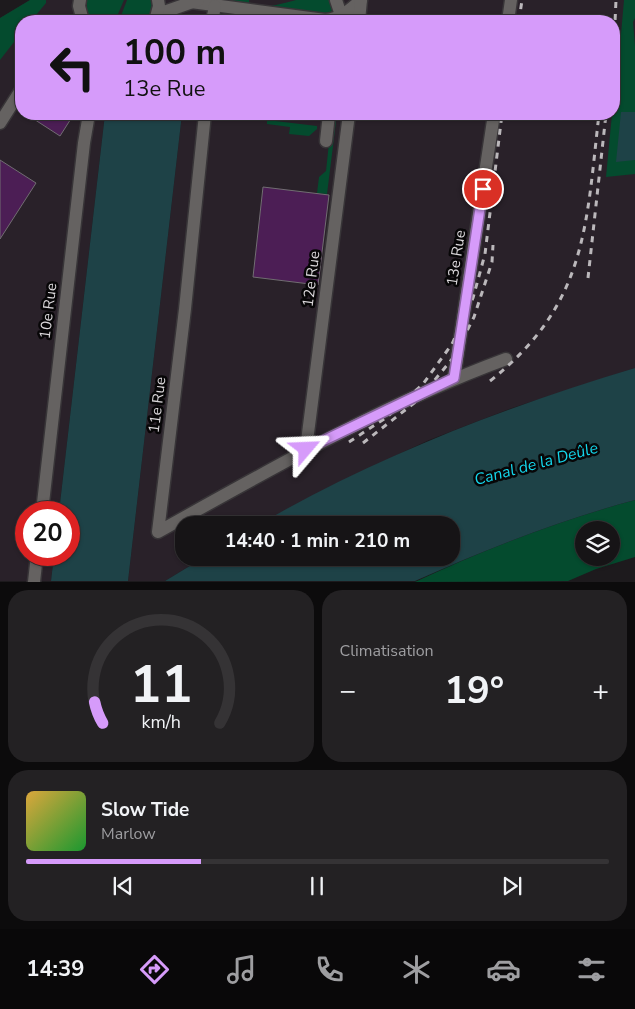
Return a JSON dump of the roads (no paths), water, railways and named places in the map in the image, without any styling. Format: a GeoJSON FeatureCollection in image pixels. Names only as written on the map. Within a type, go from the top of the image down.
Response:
{"type":"FeatureCollection","features":[{"type":"Feature","properties":{"kind":"street"},"geometry":{"type":"LineString","coordinates":[[80,0],[82,15]]}},
{"type":"Feature","properties":{"kind":"street"},"geometry":{"type":"LineString","coordinates":[[157,15],[158,0]]}},
{"type":"Feature","properties":{"kind":"street"},"geometry":{"type":"LineString","coordinates":[[336,0],[340,15]]}},
{"type":"Feature","properties":{"kind":"street"},"geometry":{"type":"LineString","coordinates":[[347,15],[361,0]]}},
{"type":"Feature","properties":{"kind":"street"},"geometry":{"type":"LineString","coordinates":[[360,15],[361,0]]}},
{"type":"Feature","properties":{"kind":"street"},"geometry":{"type":"LineString","coordinates":[[509,15],[511,0]]}},
{"type":"Feature","properties":{"kind":"street"},"geometry":{"type":"LineString","coordinates":[[162,15],[167,11],[195,1],[215,6],[285,15]]}},
{"type":"Feature","properties":{"kind":"street"},"geometry":{"type":"LineString","coordinates":[[213,15],[215,6]]}},
{"type":"Feature","properties":{"kind":"street"},"geometry":{"type":"LineString","coordinates":[[0,123],[15,99]]}},
{"type":"Feature","properties":{"kind":"street","name":"10e Rue"},"geometry":{"type":"LineString","coordinates":[[43,501],[88,120]]}},
{"type":"Feature","properties":{"kind":"street","name":"11e Rue"},"geometry":{"type":"LineString","coordinates":[[204,120],[185,309],[158,532],[306,449]]}},
{"type":"Feature","properties":{"kind":"street"},"geometry":{"type":"LineString","coordinates":[[326,141],[328,120]]}},
{"type":"Feature","properties":{"kind":"street","name":"12e Rue"},"geometry":{"type":"LineString","coordinates":[[306,449],[348,120]]}},
{"type":"Feature","properties":{"kind":"street","name":"13e Rue"},"geometry":{"type":"LineString","coordinates":[[454,378],[493,120]]}},
{"type":"Feature","properties":{"kind":"street"},"geometry":{"type":"LineString","coordinates":[[306,449],[454,378],[506,359]]}},
{"type":"Feature","properties":{"kind":"street"},"geometry":{"type":"LineString","coordinates":[[34,582],[36,566]]}},
{"type":"Feature","properties":{"kind":"water"},"geometry":{"type":"Polygon","coordinates":[[[621,112],[635,112],[635,160],[616,162],[621,112]]]}},
{"type":"Feature","properties":{"kind":"water"},"geometry":{"type":"Polygon","coordinates":[[[104,120],[181,120],[128,581],[51,581],[53,566],[80,566],[80,501],[60,501],[104,120]]]}},
{"type":"Feature","properties":{"kind":"water","name":"Canal de la Deûle"},"geometry":{"type":"Polygon","coordinates":[[[635,368],[635,500],[524,536],[460,562],[460,516],[274,516],[348,477],[394,456],[489,417],[635,368]]]}},
{"type":"Feature","properties":{"kind":"water"},"geometry":{"type":"Polygon","coordinates":[[[190,566],[450,566],[415,581],[165,581],[190,566]]]}},
{"type":"Feature","properties":{"kind":"railway"},"geometry":{"type":"LineString","coordinates":[[520,15],[522,0]]}},
{"type":"Feature","properties":{"kind":"railway"},"geometry":{"type":"LineString","coordinates":[[615,15],[616,0]]}},
{"type":"Feature","properties":{"kind":"railway"},"geometry":{"type":"LineString","coordinates":[[349,442],[387,417],[423,384],[452,344],[473,298],[485,254],[501,120]]}},
{"type":"Feature","properties":{"kind":"railway"},"geometry":{"type":"LineString","coordinates":[[490,381],[522,352],[546,323],[564,292],[576,261],[584,228],[598,120]]}},
{"type":"Feature","properties":{"kind":"railway"},"geometry":{"type":"LineString","coordinates":[[588,278],[605,120]]}},
{"type":"Feature","properties":{"kind":"railway"},"geometry":{"type":"LineString","coordinates":[[363,443],[418,400],[453,358],[474,317],[492,262],[493,245]]}}]}
